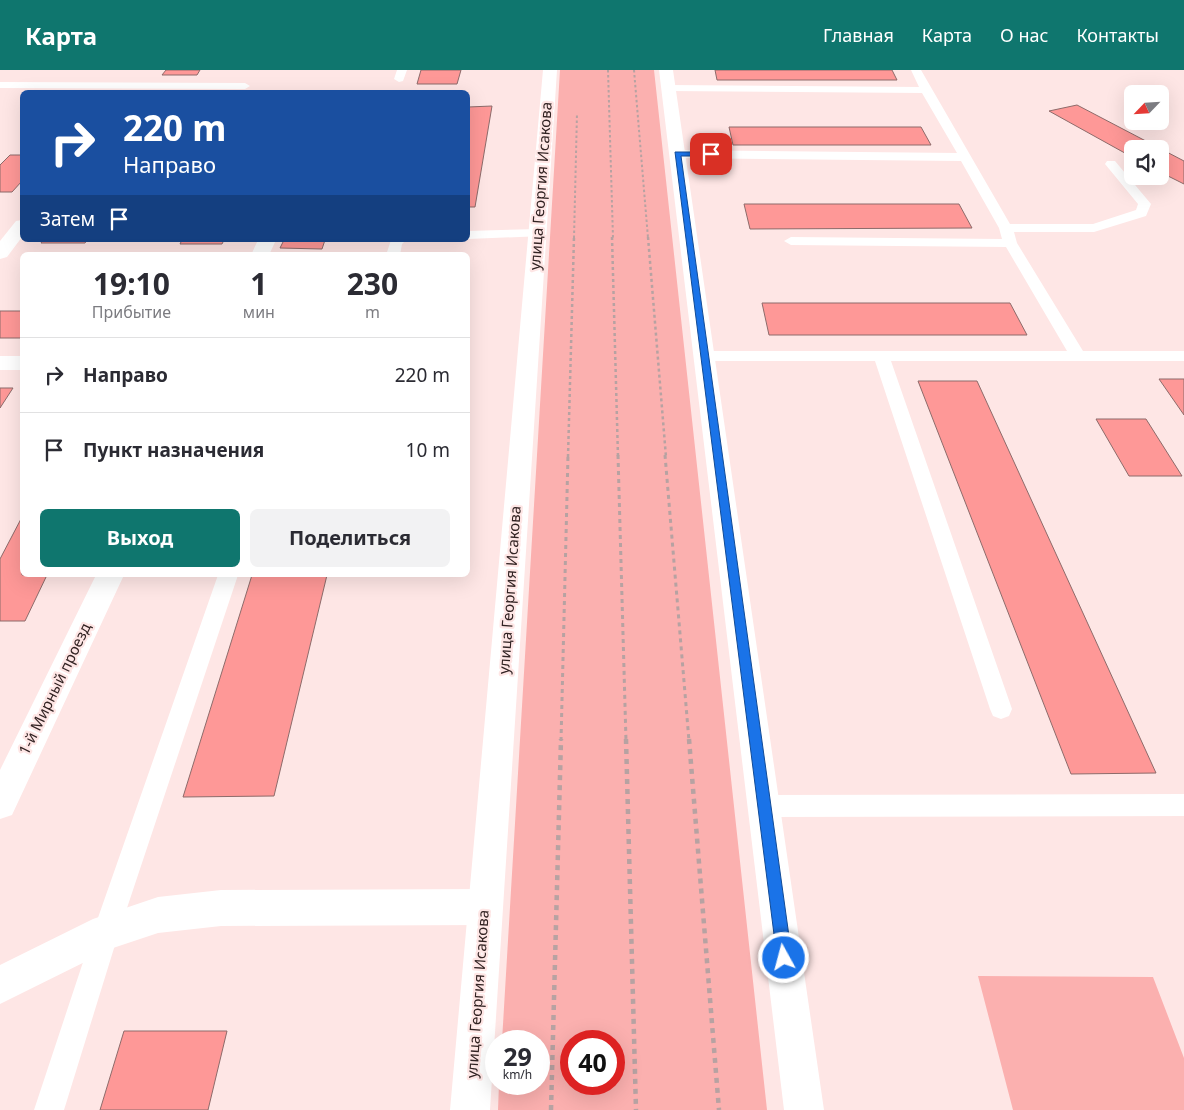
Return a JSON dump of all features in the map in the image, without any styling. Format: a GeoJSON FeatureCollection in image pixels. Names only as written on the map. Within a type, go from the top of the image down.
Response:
{"type":"FeatureCollection","features":[{"type":"Feature","properties":{"kind":"street","name":"улица Георгия Исакова"},"geometry":{"type":"LineString","coordinates":[[470,1110],[550,70]]}},
{"type":"Feature","properties":{"kind":"street"},"geometry":{"type":"LineString","coordinates":[[667,79],[804,1110]]}},
{"type":"Feature","properties":{"kind":"street"},"geometry":{"type":"LineString","coordinates":[[0,253],[20,228]]}},
{"type":"Feature","properties":{"kind":"street"},"geometry":{"type":"LineString","coordinates":[[0,363],[20,363]]}},
{"type":"Feature","properties":{"kind":"street","name":"1-й Мирный проезд"},"geometry":{"type":"LineString","coordinates":[[0,804],[109,577]]}},
{"type":"Feature","properties":{"kind":"street"},"geometry":{"type":"LineString","coordinates":[[0,984],[106,932],[158,915],[221,908],[485,907]]}},
{"type":"Feature","properties":{"kind":"lane"},"geometry":{"type":"LineString","coordinates":[[916,70],[1006,228],[1010,243],[1078,356]]}},
{"type":"Feature","properties":{"kind":"lane"},"geometry":{"type":"LineString","coordinates":[[667,79],[926,90]]}},
{"type":"Feature","properties":{"kind":"lane"},"geometry":{"type":"LineString","coordinates":[[0,85],[245,86]]}},
{"type":"Feature","properties":{"kind":"lane"},"geometry":{"type":"LineString","coordinates":[[678,154],[964,157]]}},
{"type":"Feature","properties":{"kind":"lane"},"geometry":{"type":"LineString","coordinates":[[1006,228],[1094,228],[1141,213],[1145,204],[1111,164]]}},
{"type":"Feature","properties":{"kind":"lane"},"geometry":{"type":"LineString","coordinates":[[470,235],[538,233]]}},
{"type":"Feature","properties":{"kind":"lane"},"geometry":{"type":"LineString","coordinates":[[790,241],[1010,243]]}},
{"type":"Feature","properties":{"kind":"lane"},"geometry":{"type":"LineString","coordinates":[[881,355],[1001,710]]}},
{"type":"Feature","properties":{"kind":"lane"},"geometry":{"type":"LineString","coordinates":[[704,356],[1184,356]]}},
{"type":"Feature","properties":{"kind":"lane"},"geometry":{"type":"LineString","coordinates":[[49,1110],[106,932],[227,577]]}},
{"type":"Feature","properties":{"kind":"lane"},"geometry":{"type":"LineString","coordinates":[[765,806],[1184,805]]}},
{"type":"Feature","properties":{"kind":"path"},"geometry":{"type":"LineString","coordinates":[[608,70],[636,1110]]}},
{"type":"Feature","properties":{"kind":"path"},"geometry":{"type":"LineString","coordinates":[[634,70],[720,1110]]}},
{"type":"Feature","properties":{"kind":"path"},"geometry":{"type":"LineString","coordinates":[[551,1110],[578,110]]}},
{"type":"Feature","properties":{"kind":"shaded area"},"geometry":{"type":"Polygon","coordinates":[[[560,70],[654,70],[767,1110],[498,1110],[499,1095],[550,1095],[550,1030],[503,1030],[560,70]]]}},
{"type":"Feature","properties":{"kind":"shaded area"},"geometry":{"type":"Polygon","coordinates":[[[978,976],[1153,977],[1184,1058],[1184,1110],[1013,1110],[978,976]]]}},
{"type":"Feature","properties":{"kind":"building"},"geometry":{"type":"Polygon","coordinates":[[[166,70],[200,70],[197,75],[162,75],[166,70]]]}},
{"type":"Feature","properties":{"kind":"building"},"geometry":{"type":"Polygon","coordinates":[[[421,70],[461,70],[457,84],[417,84],[421,70]]]}},
{"type":"Feature","properties":{"kind":"building"},"geometry":{"type":"Polygon","coordinates":[[[715,70],[892,70],[897,80],[717,80],[715,70]]]}},
{"type":"Feature","properties":{"kind":"building"},"geometry":{"type":"Polygon","coordinates":[[[1077,105],[1144,140],[1124,140],[1124,153],[1049,111],[1077,105]]]}},
{"type":"Feature","properties":{"kind":"building"},"geometry":{"type":"Polygon","coordinates":[[[492,106],[475,207],[470,207],[470,107],[492,106]]]}},
{"type":"Feature","properties":{"kind":"building"},"geometry":{"type":"Polygon","coordinates":[[[729,127],[921,127],[931,145],[733,145],[729,127]]]}},
{"type":"Feature","properties":{"kind":"building"},"geometry":{"type":"Polygon","coordinates":[[[1169,153],[1184,161],[1184,184],[1169,176],[1169,153]]]}},
{"type":"Feature","properties":{"kind":"building"},"geometry":{"type":"Polygon","coordinates":[[[10,155],[20,155],[20,183],[12,192],[0,192],[0,165],[10,155]]]}},
{"type":"Feature","properties":{"kind":"building"},"geometry":{"type":"Polygon","coordinates":[[[744,204],[959,204],[972,228],[750,229],[744,204]]]}},
{"type":"Feature","properties":{"kind":"building"},"geometry":{"type":"Polygon","coordinates":[[[42,242],[86,242],[85,243],[42,242]]]}},
{"type":"Feature","properties":{"kind":"building"},"geometry":{"type":"Polygon","coordinates":[[[181,242],[223,242],[222,244],[180,244],[181,242]]]}},
{"type":"Feature","properties":{"kind":"building"},"geometry":{"type":"Polygon","coordinates":[[[283,242],[324,242],[322,249],[280,248],[283,242]]]}},
{"type":"Feature","properties":{"kind":"building"},"geometry":{"type":"Polygon","coordinates":[[[762,303],[1010,303],[1027,335],[769,335],[762,303]]]}},
{"type":"Feature","properties":{"kind":"building"},"geometry":{"type":"Polygon","coordinates":[[[0,311],[20,311],[20,338],[0,338],[0,311]]]}},
{"type":"Feature","properties":{"kind":"building"},"geometry":{"type":"Polygon","coordinates":[[[1159,379],[1184,379],[1184,415],[1159,379]]]}},
{"type":"Feature","properties":{"kind":"building"},"geometry":{"type":"Polygon","coordinates":[[[918,381],[977,381],[1156,773],[1071,774],[918,381]]]}},
{"type":"Feature","properties":{"kind":"building"},"geometry":{"type":"Polygon","coordinates":[[[0,388],[13,388],[0,408],[0,388]]]}},
{"type":"Feature","properties":{"kind":"building"},"geometry":{"type":"Polygon","coordinates":[[[1096,419],[1146,419],[1182,476],[1129,476],[1096,419]]]}},
{"type":"Feature","properties":{"kind":"building"},"geometry":{"type":"Polygon","coordinates":[[[20,521],[20,577],[46,577],[25,621],[0,621],[0,559],[20,521]]]}},
{"type":"Feature","properties":{"kind":"building"},"geometry":{"type":"Polygon","coordinates":[[[251,577],[327,577],[274,796],[183,797],[251,577]]]}},
{"type":"Feature","properties":{"kind":"building"},"geometry":{"type":"Polygon","coordinates":[[[124,1031],[227,1031],[208,1110],[100,1110],[124,1031]]]}},
{"type":"Feature","properties":{"kind":"route"},"geometry":{"type":"LineString","coordinates":[[711,154],[678,154],[784,958]]}}]}
